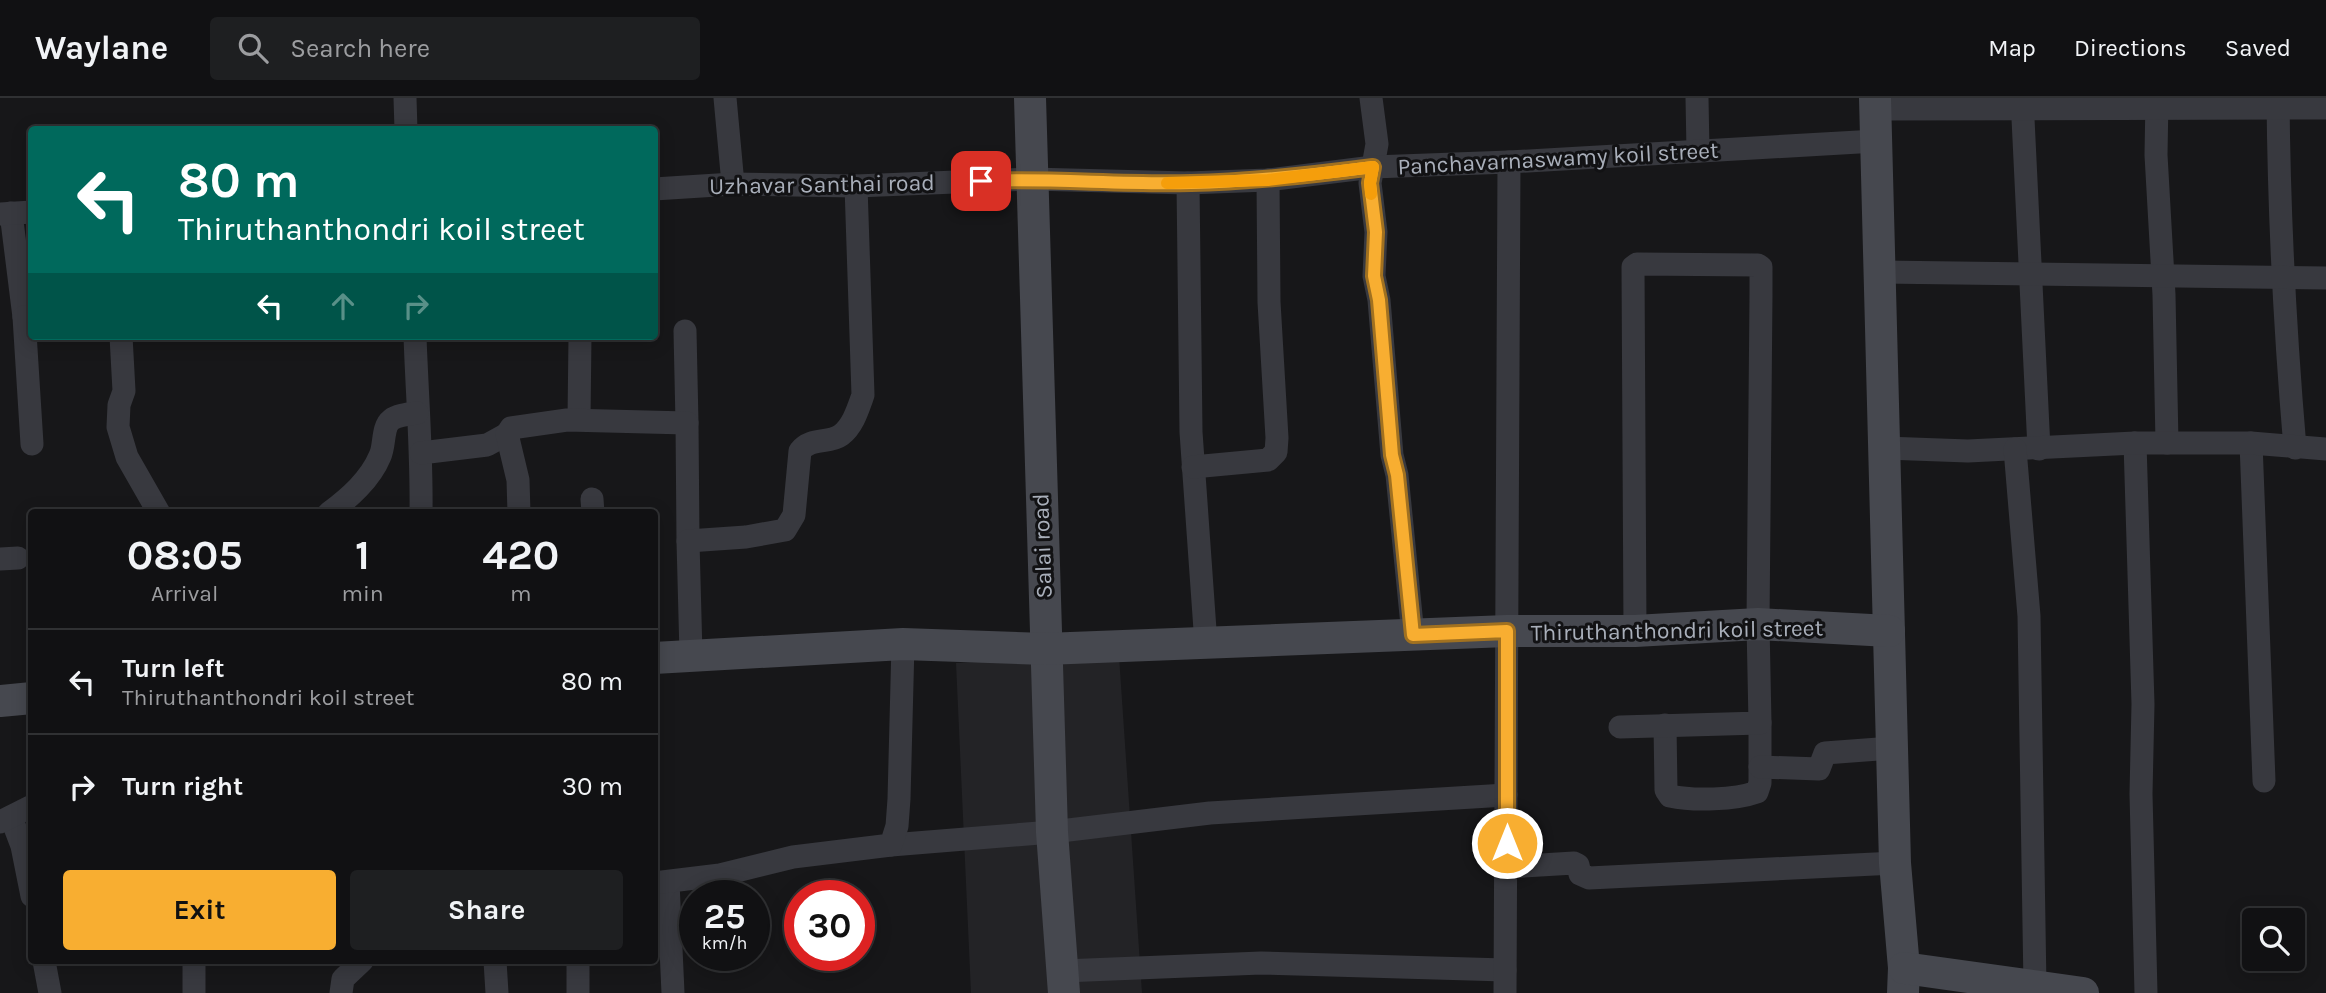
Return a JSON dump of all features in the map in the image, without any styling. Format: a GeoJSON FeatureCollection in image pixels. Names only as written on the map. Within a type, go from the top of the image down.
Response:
{"type":"FeatureCollection","features":[{"type":"Feature","properties":{"kind":"street"},"geometry":{"type":"LineString","coordinates":[[405,98],[406,126]]}},
{"type":"Feature","properties":{"kind":"street"},"geometry":{"type":"LineString","coordinates":[[725,98],[733,184]]}},
{"type":"Feature","properties":{"kind":"street","name":"Salai road"},"geometry":{"type":"LineString","coordinates":[[1030,98],[1052,832],[1064,982]]}},
{"type":"Feature","properties":{"kind":"street"},"geometry":{"type":"LineString","coordinates":[[1371,98],[1377,144],[1370,183],[1376,232],[1374,276],[1379,300],[1392,455],[1397,475],[1413,635]]}},
{"type":"Feature","properties":{"kind":"street"},"geometry":{"type":"LineString","coordinates":[[1698,98],[1698,151]]}},
{"type":"Feature","properties":{"kind":"street"},"geometry":{"type":"LineString","coordinates":[[2083,993],[2035,987],[1904,980],[1895,863],[1875,103],[2278,103],[2326,108]]}},
{"type":"Feature","properties":{"kind":"street"},"geometry":{"type":"LineString","coordinates":[[2023,103],[2039,449]]}},
{"type":"Feature","properties":{"kind":"street"},"geometry":{"type":"LineString","coordinates":[[2157,103],[2156,155],[2167,443]]}},
{"type":"Feature","properties":{"kind":"street"},"geometry":{"type":"LineString","coordinates":[[2278,103],[2278,175],[2286,341],[2295,448]]}},
{"type":"Feature","properties":{"kind":"street","name":"Panchavarnaswamy koil street"},"geometry":{"type":"LineString","coordinates":[[1031,179],[1188,183],[1268,180],[1373,167],[1876,141]]}},
{"type":"Feature","properties":{"kind":"street"},"geometry":{"type":"LineString","coordinates":[[1064,982],[1261,963],[1505,982],[1509,162]]}},
{"type":"Feature","properties":{"kind":"street","name":"Uzhavar Santhai road"},"geometry":{"type":"LineString","coordinates":[[658,189],[733,184],[856,186],[1031,179]]}},
{"type":"Feature","properties":{"kind":"street"},"geometry":{"type":"LineString","coordinates":[[1194,467],[1268,460],[1276,452],[1269,302],[1268,180]]}},
{"type":"Feature","properties":{"kind":"street"},"geometry":{"type":"LineString","coordinates":[[1188,183],[1194,467],[1206,644]]}},
{"type":"Feature","properties":{"kind":"street"},"geometry":{"type":"LineString","coordinates":[[688,541],[746,537],[785,530],[794,515],[800,451],[811,442],[843,434],[855,417],[863,395],[864,374],[856,186]]}},
{"type":"Feature","properties":{"kind":"street"},"geometry":{"type":"LineString","coordinates":[[14,213],[28,318]]}},
{"type":"Feature","properties":{"kind":"street"},"geometry":{"type":"LineString","coordinates":[[1635,631],[1633,267],[1637,264],[1761,267],[1758,624],[1760,783],[1757,792],[1745,796],[1683,799],[1670,796],[1666,790],[1665,725]]}},
{"type":"Feature","properties":{"kind":"street"},"geometry":{"type":"LineString","coordinates":[[1881,272],[2326,278]]}},
{"type":"Feature","properties":{"kind":"street"},"geometry":{"type":"LineString","coordinates":[[685,331],[691,655]]}},
{"type":"Feature","properties":{"kind":"street"},"geometry":{"type":"LineString","coordinates":[[29,340],[32,444]]}},
{"type":"Feature","properties":{"kind":"street"},"geometry":{"type":"LineString","coordinates":[[121,340],[124,391],[119,405],[118,427],[127,457],[157,509]]}},
{"type":"Feature","properties":{"kind":"street"},"geometry":{"type":"LineString","coordinates":[[415,340],[421,509]]}},
{"type":"Feature","properties":{"kind":"street"},"geometry":{"type":"LineString","coordinates":[[579,419],[580,340]]}},
{"type":"Feature","properties":{"kind":"street"},"geometry":{"type":"LineString","coordinates":[[334,509],[344,503],[371,472],[381,454],[388,422],[393,418],[417,413]]}},
{"type":"Feature","properties":{"kind":"street"},"geometry":{"type":"LineString","coordinates":[[421,453],[487,445],[507,434],[511,428],[579,419],[687,423]]}},
{"type":"Feature","properties":{"kind":"street"},"geometry":{"type":"LineString","coordinates":[[507,434],[518,480],[519,509]]}},
{"type":"Feature","properties":{"kind":"street"},"geometry":{"type":"LineString","coordinates":[[1885,448],[1968,451],[2039,449],[2104,443],[2251,443],[2326,449]]}},
{"type":"Feature","properties":{"kind":"street"},"geometry":{"type":"LineString","coordinates":[[2135,443],[2143,704],[2141,794],[2146,993]]}},
{"type":"Feature","properties":{"kind":"street"},"geometry":{"type":"LineString","coordinates":[[2251,443],[2264,781]]}},
{"type":"Feature","properties":{"kind":"street"},"geometry":{"type":"LineString","coordinates":[[2015,449],[2029,617],[2035,987]]}},
{"type":"Feature","properties":{"kind":"street","name":"Thiruthanthondri koil street"},"geometry":{"type":"LineString","coordinates":[[658,658],[903,644],[1045,649],[1507,631],[1635,631],[1758,624],[1889,631]]}},
{"type":"Feature","properties":{"kind":"street"},"geometry":{"type":"LineString","coordinates":[[891,845],[897,826],[899,799],[903,644]]}},
{"type":"Feature","properties":{"kind":"street"},"geometry":{"type":"LineString","coordinates":[[0,701],[28,698]]}},
{"type":"Feature","properties":{"kind":"street"},"geometry":{"type":"LineString","coordinates":[[1620,727],[1760,723]]}},
{"type":"Feature","properties":{"kind":"street"},"geometry":{"type":"LineString","coordinates":[[1760,767],[1819,769],[1825,753],[1892,748]]}},
{"type":"Feature","properties":{"kind":"street"},"geometry":{"type":"LineString","coordinates":[[673,993],[661,883],[720,874],[793,858],[891,845],[1052,832],[1209,813],[1506,795]]}},
{"type":"Feature","properties":{"kind":"street"},"geometry":{"type":"LineString","coordinates":[[28,808],[5,820],[22,846],[28,876]]}},
{"type":"Feature","properties":{"kind":"street"},"geometry":{"type":"LineString","coordinates":[[1507,867],[1574,863],[1578,865],[1580,874],[1590,878],[1895,863]]}},
{"type":"Feature","properties":{"kind":"street"},"geometry":{"type":"LineString","coordinates":[[45,964],[50,993]]}},
{"type":"Feature","properties":{"kind":"street"},"geometry":{"type":"LineString","coordinates":[[194,964],[194,993]]}},
{"type":"Feature","properties":{"kind":"street"},"geometry":{"type":"LineString","coordinates":[[341,993],[343,979],[359,964]]}},
{"type":"Feature","properties":{"kind":"street"},"geometry":{"type":"LineString","coordinates":[[495,964],[497,993]]}},
{"type":"Feature","properties":{"kind":"street"},"geometry":{"type":"LineString","coordinates":[[578,993],[579,964]]}},
{"type":"Feature","properties":{"kind":"shaded area"},"geometry":{"type":"Polygon","coordinates":[[[1119,656],[1142,993],[971,993],[956,663],[1119,656]]]}},
{"type":"Feature","properties":{"kind":"slow traffic"},"geometry":{"type":"LineString","coordinates":[[1167,183],[1268,180],[1373,167],[1371,194]]}},
{"type":"Feature","properties":{"kind":"route"},"geometry":{"type":"LineString","coordinates":[[981,181],[1031,179],[1188,183],[1268,180],[1373,167],[1370,183],[1376,232],[1374,276],[1379,300],[1392,455],[1397,475],[1413,635],[1507,631],[1507,843]]}}]}
